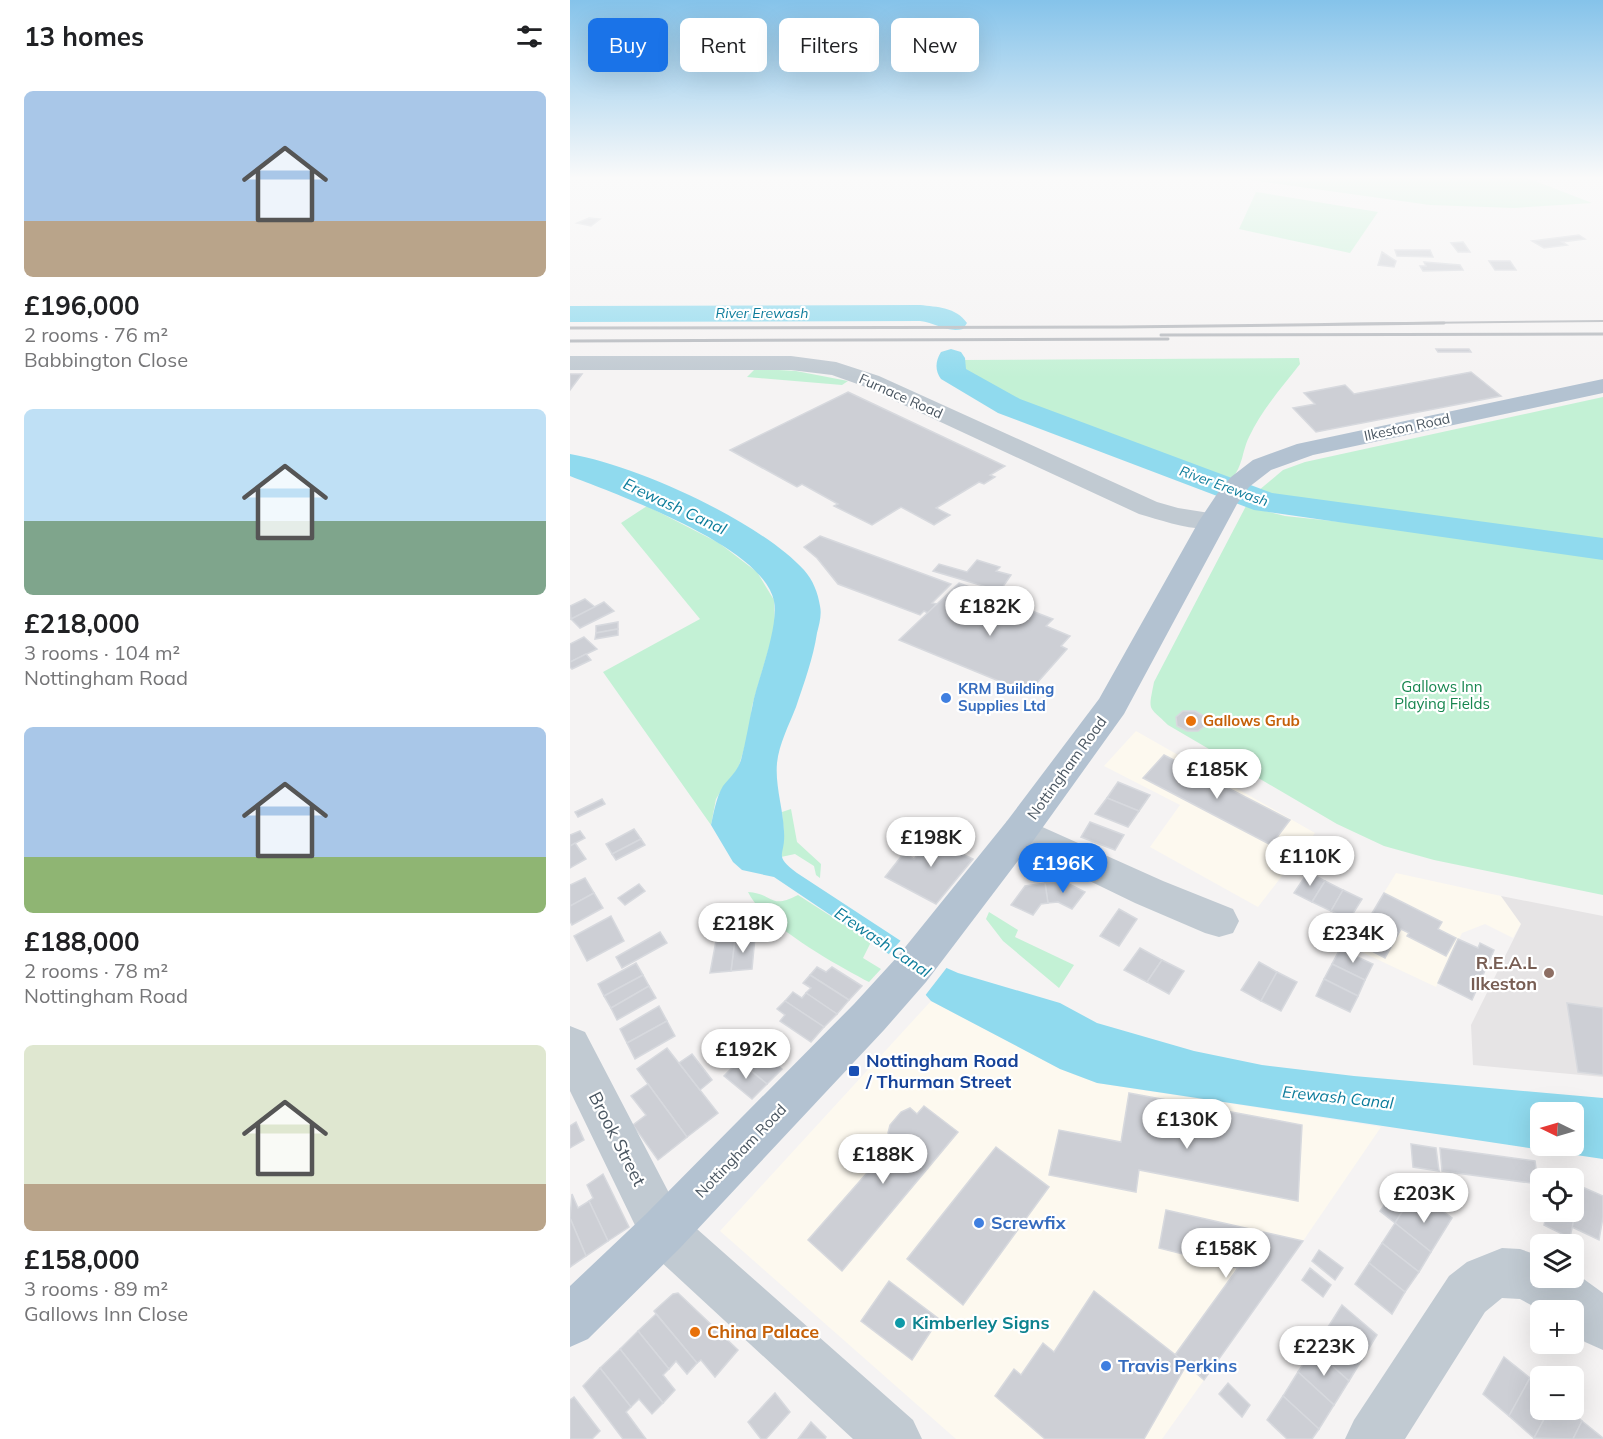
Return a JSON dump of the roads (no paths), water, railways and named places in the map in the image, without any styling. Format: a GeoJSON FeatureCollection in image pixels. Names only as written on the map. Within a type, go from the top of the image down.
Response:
{"type":"FeatureCollection","features":[{"type":"Feature","properties":{"kind":"main road","name":"Ilkeston Road"},"geometry":{"type":"LineString","coordinates":[[1226,501],[1268,461],[1305,449],[1603,386]]}},
{"type":"Feature","properties":{"kind":"main road","name":"Nottingham Road"},"geometry":{"type":"LineString","coordinates":[[570,1321],[663,1232],[895,989],[936,939],[1020,831],[1119,695],[1226,501]]}},
{"type":"Feature","properties":{"kind":"street","name":"Furnace Road"},"geometry":{"type":"LineString","coordinates":[[570,363],[771,362],[836,369],[871,381],[1148,508],[1175,516],[1226,501]]}},
{"type":"Feature","properties":{"kind":"street"},"geometry":{"type":"LineString","coordinates":[[1020,831],[1198,922]]}},
{"type":"Feature","properties":{"kind":"street","name":"Brook Street"},"geometry":{"type":"LineString","coordinates":[[570,1046],[663,1232]]}},
{"type":"Feature","properties":{"kind":"street"},"geometry":{"type":"LineString","coordinates":[[663,1232],[894,1439]]}},
{"type":"Feature","properties":{"kind":"street"},"geometry":{"type":"LineString","coordinates":[[1373,1439],[1452,1315],[1478,1281],[1501,1273],[1517,1273],[1531,1277],[1551,1285],[1603,1324]]}},
{"type":"Feature","properties":{"kind":"water","name":"Erewash Canal"},"geometry":{"type":"Polygon","coordinates":[[[570,454],[628,470],[695,498],[728,515],[784,551],[804,570],[815,587],[821,609],[820,620],[808,671],[782,742],[777,763],[784,831],[782,858],[797,873],[933,962],[958,973],[1060,1003],[1097,1023],[1194,1051],[1262,1065],[1354,1076],[1603,1098],[1603,1159],[1583,1156],[1584,1102],[1530,1102],[1530,1148],[1097,1083],[1060,1069],[931,1001],[893,957],[774,877],[742,870],[733,862],[711,825],[723,786],[741,760],[774,624],[774,601],[764,581],[744,561],[717,542],[653,509],[570,476],[570,454]]]}},
{"type":"Feature","properties":{"kind":"waterway","name":"River Erewash"},"geometry":{"type":"LineString","coordinates":[[570,314],[920,313],[942,316],[953,323]]}},
{"type":"Feature","properties":{"kind":"waterway","name":"River Erewash"},"geometry":{"type":"LineString","coordinates":[[951,358],[951,373],[1009,406],[1266,503],[1603,549]]}},
{"type":"Feature","properties":{"kind":"railway"},"geometry":{"type":"LineString","coordinates":[[1324,324],[1603,321]]}},
{"type":"Feature","properties":{"kind":"railway"},"geometry":{"type":"LineString","coordinates":[[570,328],[1121,327],[1444,323]]}},
{"type":"Feature","properties":{"kind":"railway"},"geometry":{"type":"LineString","coordinates":[[1161,335],[1603,334]]}},
{"type":"Feature","properties":{"kind":"railway"},"geometry":{"type":"LineString","coordinates":[[570,341],[1168,339]]}},
{"type":"Feature","properties":{"kind":"place","name":"KRM Building Supplies Ltd"},"geometry":{"type":"Point","coordinates":[946,698]}},
{"type":"Feature","properties":{"kind":"place","name":"Gallows Grub"},"geometry":{"type":"Point","coordinates":[1191,721]}},
{"type":"Feature","properties":{"kind":"place","name":"R.E.A.L Ilkeston"},"geometry":{"type":"Point","coordinates":[1549,973]}},
{"type":"Feature","properties":{"kind":"place","name":"Nottingham Road / Thurman Street"},"geometry":{"type":"Point","coordinates":[854,1071]}},
{"type":"Feature","properties":{"kind":"place","name":"Screwfix"},"geometry":{"type":"Point","coordinates":[979,1223]}},
{"type":"Feature","properties":{"kind":"place","name":"Kimberley Signs"},"geometry":{"type":"Point","coordinates":[900,1323]}},
{"type":"Feature","properties":{"kind":"place","name":"China Palace"},"geometry":{"type":"Point","coordinates":[695,1332]}},
{"type":"Feature","properties":{"kind":"place","name":"Travis Perkins"},"geometry":{"type":"Point","coordinates":[1106,1366]}},
{"type":"Feature","properties":{"kind":"park label","name":"Gallows Inn Playing Fields"},"geometry":{"type":"Point","coordinates":[1442,696]}}]}
